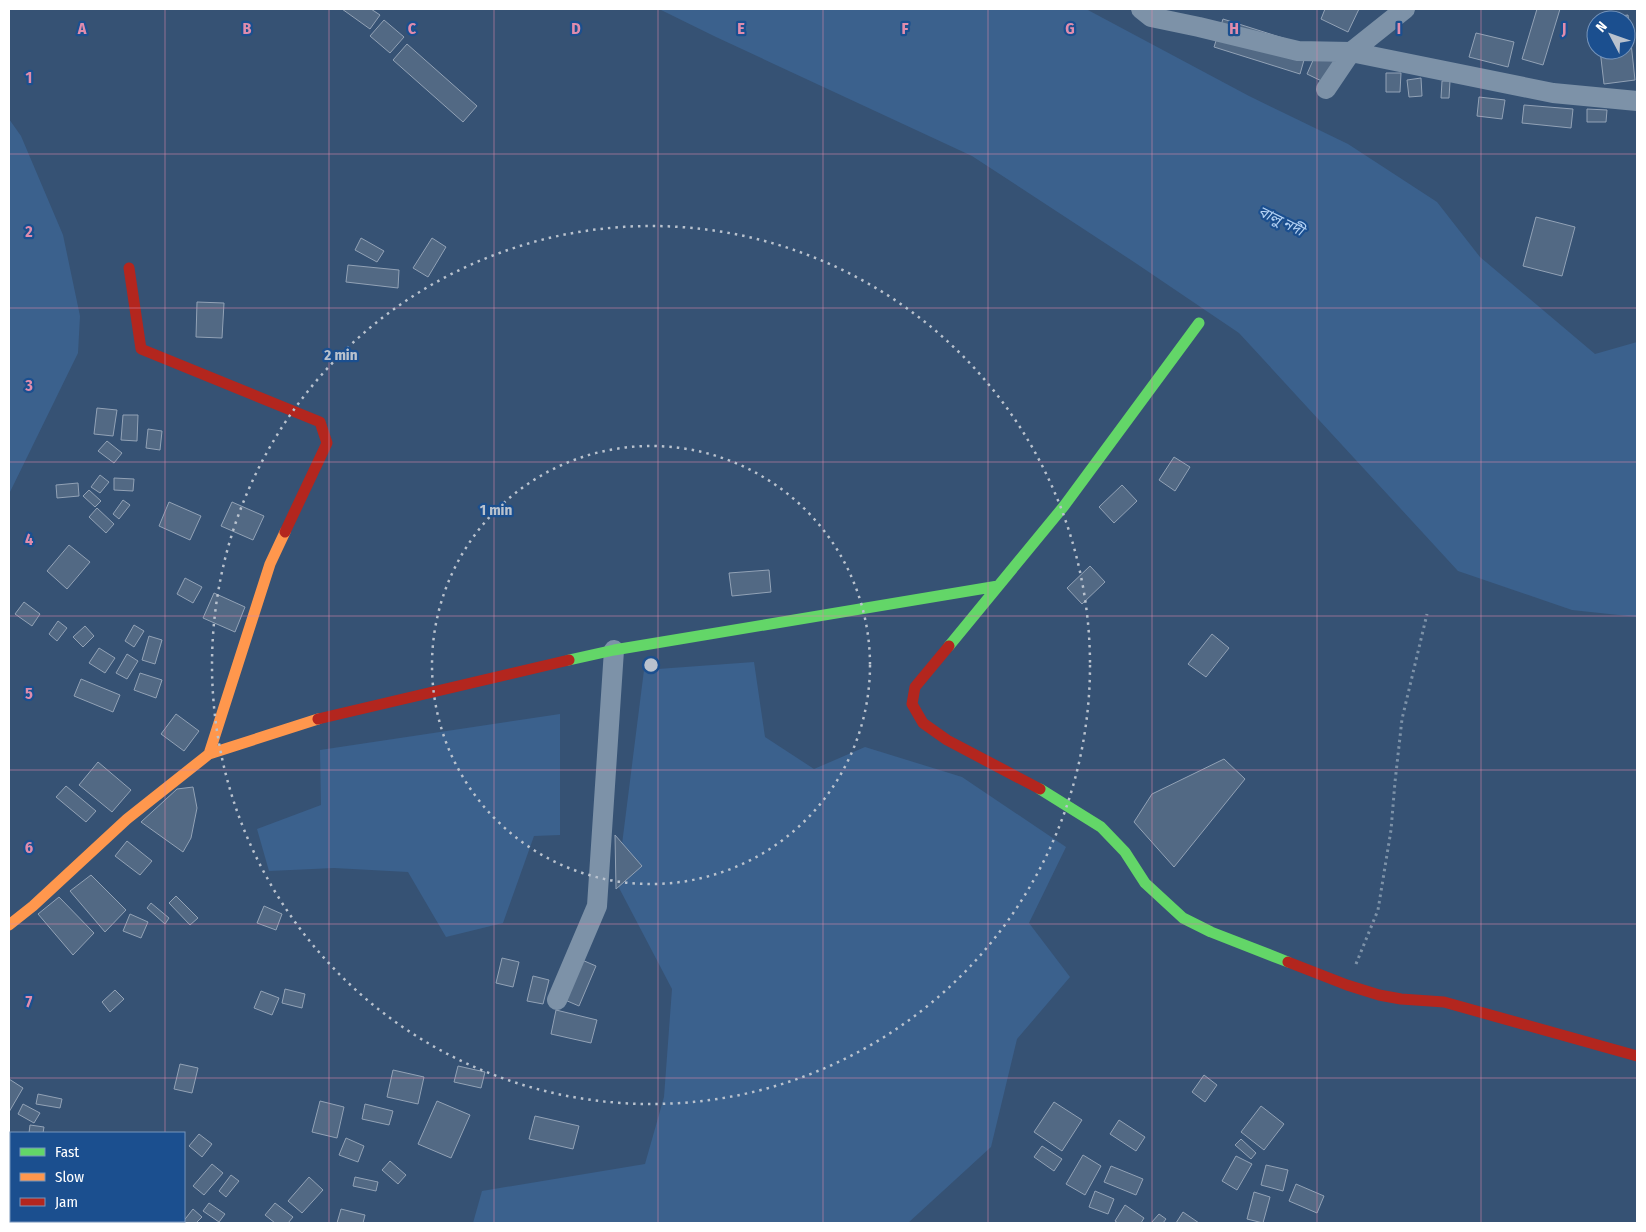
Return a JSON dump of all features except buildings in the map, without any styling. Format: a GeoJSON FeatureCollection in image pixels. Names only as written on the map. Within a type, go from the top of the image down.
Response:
{"type":"FeatureCollection","features":[{"type":"Feature","properties":{"kind":"street"},"geometry":{"type":"LineString","coordinates":[[1141,9],[1152,17],[1298,52],[1352,52],[1553,93],[1637,101]]}},
{"type":"Feature","properties":{"kind":"street"},"geometry":{"type":"LineString","coordinates":[[1326,89],[1352,52],[1405,9]]}},
{"type":"Feature","properties":{"kind":"street"},"geometry":{"type":"LineString","coordinates":[[129,268],[141,349],[320,422],[327,443],[270,564],[209,754]]}},
{"type":"Feature","properties":{"kind":"street"},"geometry":{"type":"LineString","coordinates":[[1198,323],[1064,506],[915,687],[912,704],[923,723],[947,740],[1041,790],[1101,827],[1125,852],[1145,883],[1183,918],[1211,932],[1347,985],[1379,995],[1444,1002],[1637,1056]]}},
{"type":"Feature","properties":{"kind":"street"},"geometry":{"type":"LineString","coordinates":[[9,925],[33,906],[127,819],[209,754],[315,720],[614,650],[998,586]]}},
{"type":"Feature","properties":{"kind":"street"},"geometry":{"type":"LineString","coordinates":[[557,1000],[597,906],[614,650]]}},
{"type":"Feature","properties":{"kind":"path"},"geometry":{"type":"LineString","coordinates":[[1347,985],[1378,910],[1391,830],[1394,782],[1402,719],[1427,614]]}},
{"type":"Feature","properties":{"kind":"water","name":"বালু নদী"},"geometry":{"type":"Polygon","coordinates":[[[659,9],[1086,9],[1249,96],[1348,144],[1437,202],[1480,257],[1595,354],[1637,342],[1637,617],[1572,610],[1458,571],[1239,333],[972,156],[659,9]]]}},
{"type":"Feature","properties":{"kind":"water"},"geometry":{"type":"Polygon","coordinates":[[[9,119],[21,136],[63,235],[80,316],[78,353],[9,494],[9,119]]]}},
{"type":"Feature","properties":{"kind":"water"},"geometry":{"type":"Polygon","coordinates":[[[754,662],[765,737],[814,769],[865,747],[962,777],[1066,847],[1029,923],[1070,977],[1017,1039],[991,1147],[908,1223],[473,1223],[482,1191],[645,1164],[664,1097],[672,989],[617,884],[644,670],[754,662]]]}},
{"type":"Feature","properties":{"kind":"water"},"geometry":{"type":"Polygon","coordinates":[[[560,714],[560,835],[534,836],[503,923],[446,937],[408,872],[334,868],[269,871],[257,829],[321,805],[320,750],[560,714]]]}},
{"type":"Feature","properties":{"kind":"traffic: fast"},"geometry":{"type":"LineString","coordinates":[[949,646],[1064,506],[1199,323]]}},
{"type":"Feature","properties":{"kind":"traffic: fast"},"geometry":{"type":"LineString","coordinates":[[569,660],[614,650],[998,586]]}},
{"type":"Feature","properties":{"kind":"traffic: fast"},"geometry":{"type":"LineString","coordinates":[[1040,789],[1101,827],[1125,852],[1145,883],[1183,918],[1211,932],[1288,962]]}},
{"type":"Feature","properties":{"kind":"traffic: slow"},"geometry":{"type":"LineString","coordinates":[[209,754],[270,564],[285,532]]}},
{"type":"Feature","properties":{"kind":"traffic: slow"},"geometry":{"type":"LineString","coordinates":[[9,925],[33,906],[127,819],[209,754],[318,719]]}},
{"type":"Feature","properties":{"kind":"traffic: jam"},"geometry":{"type":"LineString","coordinates":[[129,268],[141,349],[320,422],[327,443],[285,532]]}},
{"type":"Feature","properties":{"kind":"traffic: jam"},"geometry":{"type":"LineString","coordinates":[[949,646],[915,687],[912,704],[923,723],[947,740],[1040,789]]}},
{"type":"Feature","properties":{"kind":"traffic: jam"},"geometry":{"type":"LineString","coordinates":[[318,719],[569,660]]}},
{"type":"Feature","properties":{"kind":"traffic: jam"},"geometry":{"type":"LineString","coordinates":[[1288,962],[1347,985],[1379,995],[1401,999],[1444,1002],[1637,1056]]}}]}
